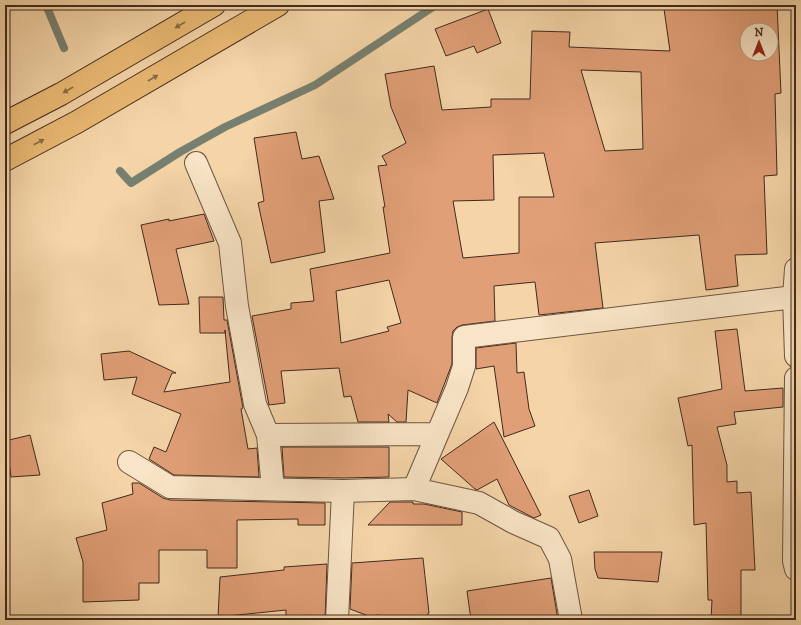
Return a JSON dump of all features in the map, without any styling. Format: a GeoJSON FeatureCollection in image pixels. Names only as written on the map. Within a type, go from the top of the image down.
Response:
{"type":"FeatureCollection","features":[{"type":"Feature","properties":{"kind":"main road"},"geometry":{"type":"LineString","coordinates":[[5,123],[61,94],[214,5]]}},
{"type":"Feature","properties":{"kind":"main road"},"geometry":{"type":"LineString","coordinates":[[5,160],[77,122],[278,5]]}},
{"type":"Feature","properties":{"kind":"street"},"geometry":{"type":"LineString","coordinates":[[196,163],[230,243],[237,306],[256,404],[268,435],[273,489]]}},
{"type":"Feature","properties":{"kind":"street"},"geometry":{"type":"LineString","coordinates":[[796,269],[794,296],[796,356]]}},
{"type":"Feature","properties":{"kind":"street"},"geometry":{"type":"LineString","coordinates":[[414,489],[436,434],[457,388],[464,366],[464,337],[794,296]]}},
{"type":"Feature","properties":{"kind":"street"},"geometry":{"type":"LineString","coordinates":[[796,378],[794,561],[796,569]]}},
{"type":"Feature","properties":{"kind":"street"},"geometry":{"type":"LineString","coordinates":[[268,435],[436,434]]}},
{"type":"Feature","properties":{"kind":"street"},"geometry":{"type":"LineString","coordinates":[[129,462],[170,487],[343,491],[414,489],[479,503],[513,522],[549,538],[560,559],[571,620]]}},
{"type":"Feature","properties":{"kind":"street"},"geometry":{"type":"LineString","coordinates":[[337,620],[343,491]]}},
{"type":"Feature","properties":{"kind":"building"},"geometry":{"type":"Polygon","coordinates":[[[698,5],[777,5],[778,22],[739,22],[739,62],[779,62],[779,49],[781,93],[775,94],[777,175],[764,176],[767,254],[735,255],[738,286],[706,290],[699,235],[595,243],[603,308],[539,315],[535,282],[494,286],[495,321],[462,325],[453,331],[452,364],[437,403],[408,390],[406,422],[397,422],[388,414],[389,422],[358,422],[351,396],[344,397],[339,368],[281,371],[285,403],[269,405],[252,316],[291,309],[291,303],[314,301],[310,269],[390,253],[383,207],[385,207],[378,166],[387,165],[382,156],[406,143],[391,107],[385,74],[434,66],[442,110],[491,107],[491,99],[530,99],[532,31],[570,32],[569,47],[670,51],[664,9],[698,5]],[[581,70],[605,151],[643,149],[641,72],[581,70]],[[544,153],[493,155],[494,200],[453,201],[463,258],[519,253],[519,197],[554,197],[544,153]],[[389,280],[336,291],[341,343],[389,331],[387,327],[401,323],[389,280]]]}},
{"type":"Feature","properties":{"kind":"building"},"geometry":{"type":"Polygon","coordinates":[[[488,9],[501,43],[477,53],[474,46],[446,56],[435,29],[488,9]]]}},
{"type":"Feature","properties":{"kind":"building"},"geometry":{"type":"Polygon","coordinates":[[[296,132],[302,159],[319,156],[334,199],[319,201],[325,252],[271,263],[258,203],[264,201],[254,138],[296,132]]]}},
{"type":"Feature","properties":{"kind":"building"},"geometry":{"type":"Polygon","coordinates":[[[204,214],[214,241],[176,249],[189,304],[159,305],[141,225],[204,214]]]}},
{"type":"Feature","properties":{"kind":"building"},"geometry":{"type":"Polygon","coordinates":[[[199,297],[223,297],[224,320],[227,320],[243,408],[241,409],[248,449],[257,448],[259,477],[174,475],[149,459],[154,447],[166,452],[181,414],[132,394],[137,377],[104,380],[101,354],[129,351],[176,373],[172,373],[164,392],[230,382],[225,330],[225,333],[200,333],[199,297]]]}},
{"type":"Feature","properties":{"kind":"building"},"geometry":{"type":"Polygon","coordinates":[[[737,329],[745,391],[783,388],[783,407],[734,412],[736,424],[717,427],[727,465],[727,482],[737,481],[737,493],[751,492],[755,570],[741,570],[741,620],[711,620],[712,600],[708,600],[706,523],[694,525],[692,445],[688,446],[678,398],[722,389],[715,331],[737,329]]]}},
{"type":"Feature","properties":{"kind":"building"},"geometry":{"type":"Polygon","coordinates":[[[516,343],[517,373],[524,372],[529,409],[535,426],[504,437],[494,366],[476,369],[476,348],[516,343]]]}},
{"type":"Feature","properties":{"kind":"building"},"geometry":{"type":"Polygon","coordinates":[[[494,422],[541,515],[534,518],[509,505],[497,479],[477,490],[441,459],[494,422]]]}},
{"type":"Feature","properties":{"kind":"building"},"geometry":{"type":"Polygon","coordinates":[[[30,435],[40,475],[11,477],[5,441],[30,435]]]}},
{"type":"Feature","properties":{"kind":"building"},"geometry":{"type":"Polygon","coordinates":[[[282,447],[389,447],[389,477],[284,477],[282,447]]]}},
{"type":"Feature","properties":{"kind":"building"},"geometry":{"type":"Polygon","coordinates":[[[132,483],[139,483],[163,498],[170,500],[325,503],[325,525],[298,525],[298,519],[237,520],[237,568],[207,568],[207,550],[159,550],[159,583],[139,583],[139,600],[83,602],[83,562],[76,538],[107,530],[102,503],[133,494],[132,483]]]}},
{"type":"Feature","properties":{"kind":"building"},"geometry":{"type":"Polygon","coordinates":[[[589,490],[598,516],[579,523],[569,496],[589,490]]]}},
{"type":"Feature","properties":{"kind":"building"},"geometry":{"type":"Polygon","coordinates":[[[390,502],[413,502],[413,504],[424,504],[462,512],[462,525],[368,525],[390,502]]]}},
{"type":"Feature","properties":{"kind":"building"},"geometry":{"type":"Polygon","coordinates":[[[594,552],[662,552],[658,582],[598,578],[595,569],[594,552]]]}},
{"type":"Feature","properties":{"kind":"building"},"geometry":{"type":"Polygon","coordinates":[[[423,558],[429,613],[428,620],[376,615],[374,618],[350,609],[352,563],[423,558]]]}},
{"type":"Feature","properties":{"kind":"building"},"geometry":{"type":"Polygon","coordinates":[[[327,564],[325,620],[286,620],[286,610],[218,617],[220,577],[284,570],[284,567],[327,564]]]}},
{"type":"Feature","properties":{"kind":"building"},"geometry":{"type":"Polygon","coordinates":[[[551,578],[558,620],[471,620],[467,591],[551,578]]]}},
{"type":"Feature","properties":{"kind":"waterway"},"geometry":{"type":"LineString","coordinates":[[46,5],[64,48]]}},
{"type":"Feature","properties":{"kind":"waterway"},"geometry":{"type":"LineString","coordinates":[[120,171],[131,183],[180,152],[225,127],[315,85],[436,5]]}}]}
